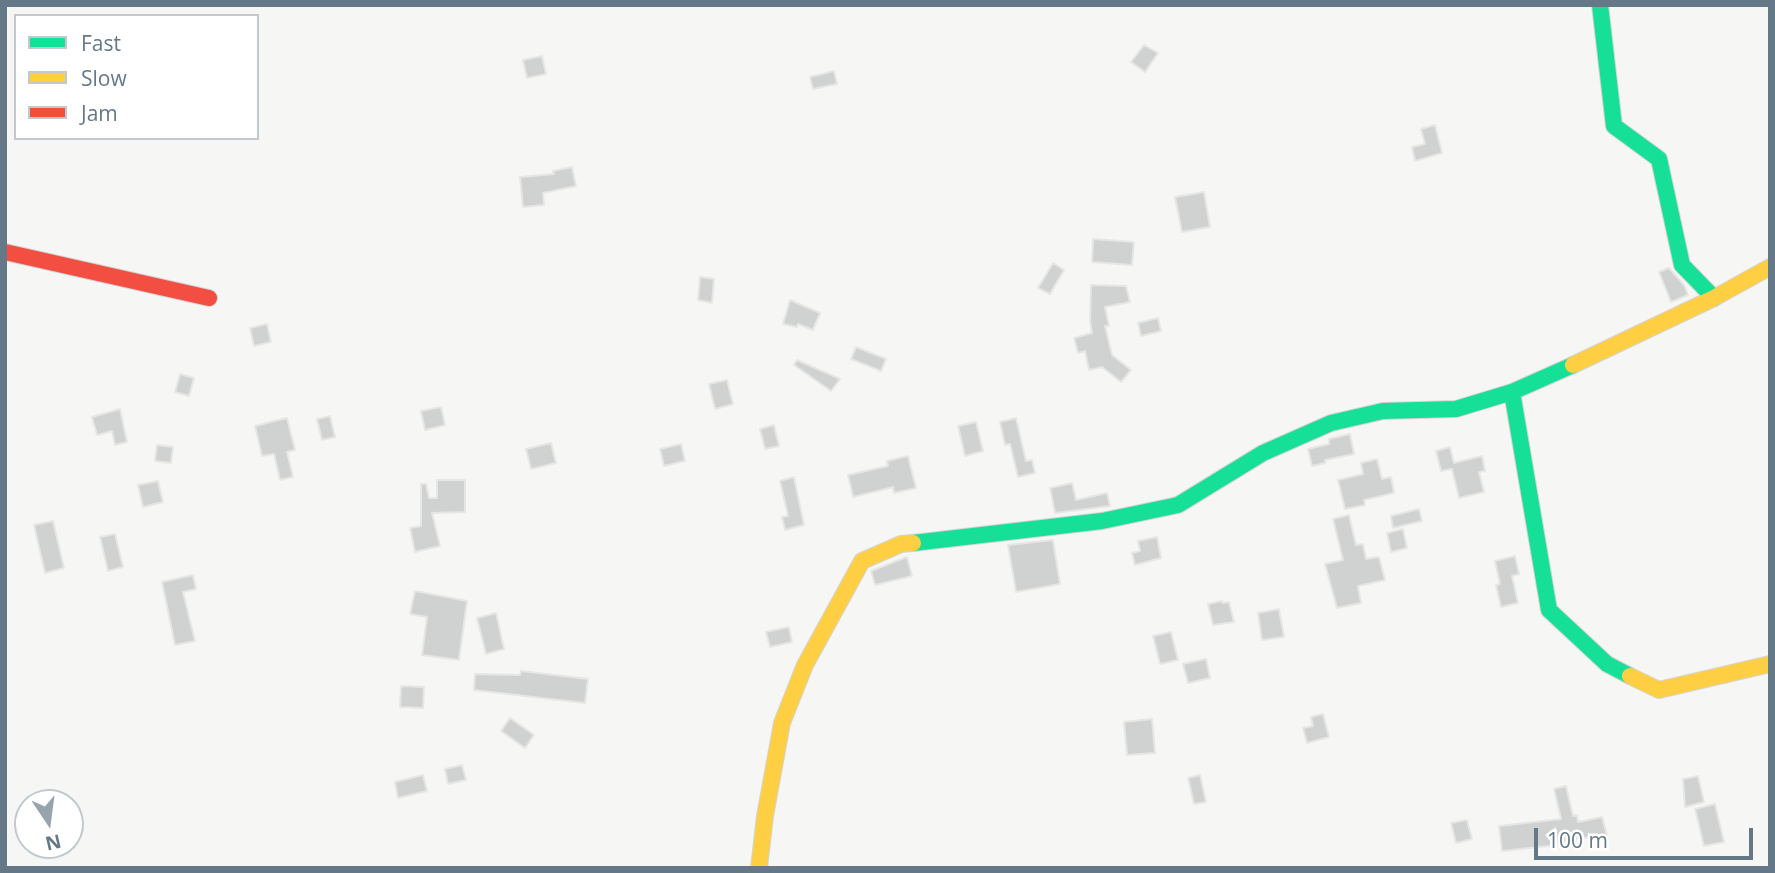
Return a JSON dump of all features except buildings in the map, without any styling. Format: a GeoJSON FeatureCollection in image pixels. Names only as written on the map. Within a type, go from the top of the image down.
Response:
{"type":"FeatureCollection","features":[{"type":"Feature","properties":{"kind":"street"},"geometry":{"type":"LineString","coordinates":[[1600,5],[1614,126],[1659,159],[1682,265],[1714,298]]}},
{"type":"Feature","properties":{"kind":"street"},"geometry":{"type":"LineString","coordinates":[[5,252],[209,298]]}},
{"type":"Feature","properties":{"kind":"street"},"geometry":{"type":"LineString","coordinates":[[759,868],[765,816],[782,723],[805,665],[862,561],[901,544],[1101,521],[1178,505],[1263,453],[1331,423],[1383,411],[1456,409],[1512,392],[1714,298],[1770,267]]}},
{"type":"Feature","properties":{"kind":"street"},"geometry":{"type":"LineString","coordinates":[[1512,392],[1549,610],[1607,664],[1660,690],[1770,664]]}},
{"type":"Feature","properties":{"kind":"traffic: fast"},"geometry":{"type":"LineString","coordinates":[[1600,5],[1614,126],[1659,159],[1682,265],[1714,298]]}},
{"type":"Feature","properties":{"kind":"traffic: fast"},"geometry":{"type":"LineString","coordinates":[[913,543],[1102,521],[1178,505],[1263,453],[1331,423],[1383,411],[1456,409],[1512,392],[1573,365]]}},
{"type":"Feature","properties":{"kind":"traffic: fast"},"geometry":{"type":"LineString","coordinates":[[1512,392],[1549,610],[1607,664],[1630,676]]}},
{"type":"Feature","properties":{"kind":"traffic: slow"},"geometry":{"type":"LineString","coordinates":[[1573,365],[1714,298],[1770,267]]}},
{"type":"Feature","properties":{"kind":"traffic: slow"},"geometry":{"type":"LineString","coordinates":[[759,868],[765,816],[782,723],[805,665],[862,561],[901,544],[913,543]]}},
{"type":"Feature","properties":{"kind":"traffic: slow"},"geometry":{"type":"LineString","coordinates":[[1630,676],[1659,690],[1770,664]]}},
{"type":"Feature","properties":{"kind":"traffic: jam"},"geometry":{"type":"LineString","coordinates":[[5,252],[209,298]]}}]}
